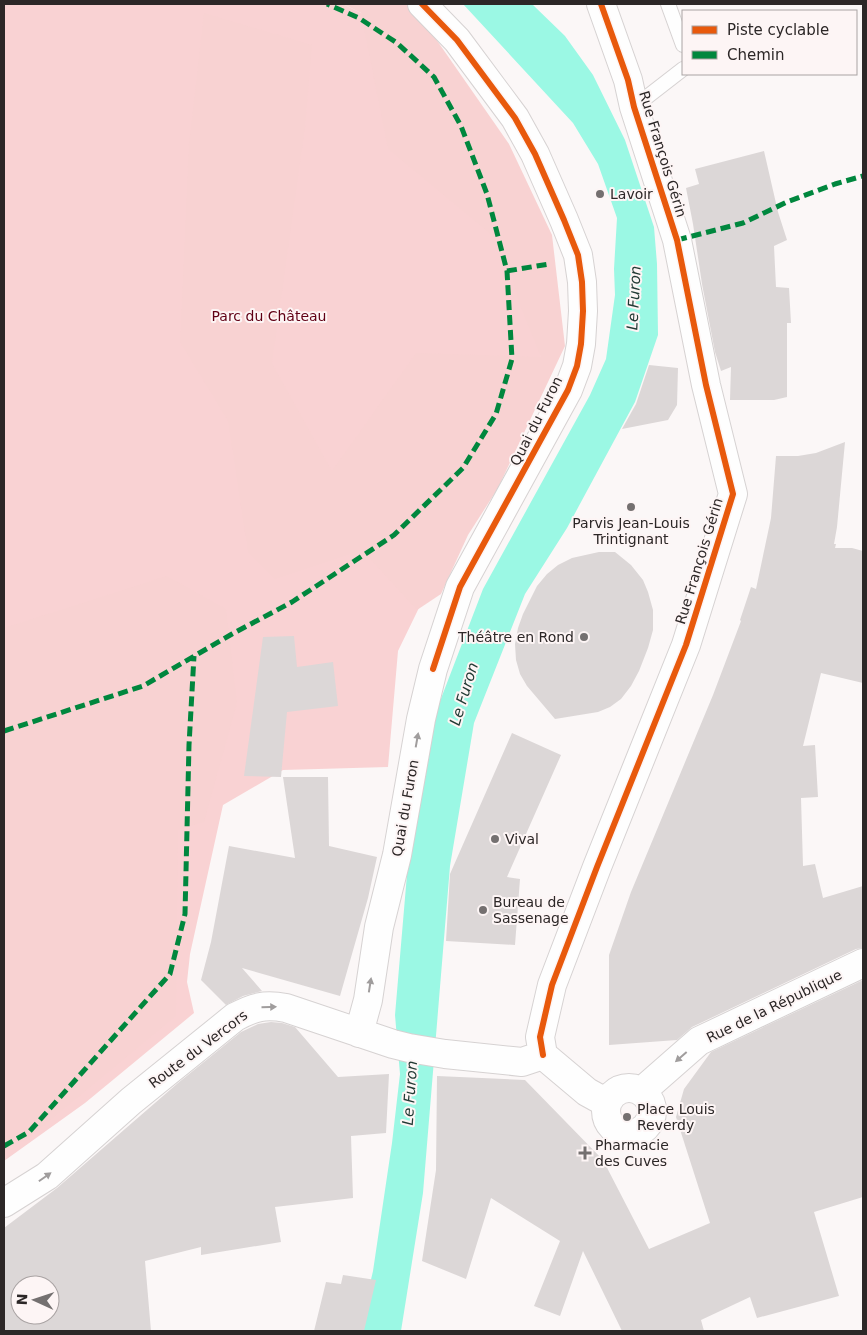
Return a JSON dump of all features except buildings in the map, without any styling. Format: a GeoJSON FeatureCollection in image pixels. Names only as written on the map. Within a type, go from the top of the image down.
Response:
{"type":"FeatureCollection","features":[{"type":"Feature","properties":{"kind":"street","name":"Quai du Furon"},"geometry":{"type":"LineString","coordinates":[[359,1032],[368,1000],[379,927],[397,855],[421,719],[433,668],[460,587],[568,390],[577,366],[581,344],[583,311],[582,282],[578,255],[535,154],[515,118],[462,48],[422,4]]}},
{"type":"Feature","properties":{"kind":"street","name":"Rue François Gérin"},"geometry":{"type":"LineString","coordinates":[[543,1056],[540,1037],[552,985],[686,645],[732,494],[706,385],[677,240],[634,106],[628,80],[600,4]]}},
{"type":"Feature","properties":{"kind":"street","name":"Rue de la République"},"geometry":{"type":"LineString","coordinates":[[642,1091],[699,1042],[863,963]]}},
{"type":"Feature","properties":{"kind":"street","name":"Route du Vercors"},"geometry":{"type":"LineString","coordinates":[[4,1203],[47,1176],[138,1095],[235,1017],[252,1008],[270,1005],[286,1008],[392,1044],[445,1054],[522,1062],[543,1056]]}},
{"type":"Feature","properties":{"kind":"street"},"geometry":{"type":"LineString","coordinates":[[543,1056],[587,1092],[607,1103]]}},
{"type":"Feature","properties":{"kind":"street"},"geometry":{"type":"LineString","coordinates":[[636,1088],[647,1096],[652,1109],[650,1122],[640,1131],[627,1134],[614,1128],[606,1117],[607,1103],[610,1097],[622,1089],[636,1088]]}},
{"type":"Feature","properties":{"kind":"lane"},"geometry":{"type":"LineString","coordinates":[[668,4],[682,42]]}},
{"type":"Feature","properties":{"kind":"lane"},"geometry":{"type":"LineString","coordinates":[[634,106],[682,70]]}},
{"type":"Feature","properties":{"kind":"green space","name":"Parc du Château"},"geometry":{"type":"Polygon","coordinates":[[[4,4],[343,4],[361,13],[531,233],[541,357],[398,651],[388,767],[283,770],[223,805],[190,954],[187,982],[194,1013],[85,1103],[4,1161],[4,4]]]}},
{"type":"Feature","properties":{"kind":"green space"},"geometry":{"type":"Polygon","coordinates":[[[343,4],[409,4],[422,19],[509,144],[552,235],[565,346],[498,488],[468,535],[441,594],[417,610],[362,550],[275,579],[248,552],[228,421],[180,342],[189,144],[204,13],[312,45],[305,127],[272,363],[332,471],[416,353],[541,357],[519,303],[505,246],[388,149],[361,13],[343,4]]]}},
{"type":"Feature","properties":{"kind":"green space"},"geometry":{"type":"Polygon","coordinates":[[[167,576],[226,609],[237,703],[204,822],[178,830],[176,1016],[30,1137],[4,1150],[4,846],[9,840],[4,841],[4,628],[167,576]]]}},
{"type":"Feature","properties":{"kind":"water","name":"Le Furon"},"geometry":{"type":"Polygon","coordinates":[[[463,4],[532,4],[565,36],[593,75],[625,140],[654,227],[657,264],[658,335],[635,402],[567,528],[525,594],[474,723],[450,866],[423,1193],[401,1331],[359,1331],[373,1271],[392,1143],[400,1074],[395,1015],[409,851],[432,722],[483,589],[590,395],[606,359],[615,295],[614,269],[617,218],[598,164],[573,123],[463,4]]]}},
{"type":"Feature","properties":{"kind":"marked path"},"geometry":{"type":"LineString","coordinates":[[4,731],[143,686],[232,634],[292,602],[394,535],[463,468],[496,414],[512,359],[507,271],[487,194],[461,126],[434,77],[397,43],[359,18],[327,4]]}},
{"type":"Feature","properties":{"kind":"marked path"},"geometry":{"type":"LineString","coordinates":[[677,240],[743,223],[787,202],[863,176]]}},
{"type":"Feature","properties":{"kind":"marked path"},"geometry":{"type":"LineString","coordinates":[[507,271],[549,264]]}},
{"type":"Feature","properties":{"kind":"marked path"},"geometry":{"type":"LineString","coordinates":[[4,1146],[29,1132],[170,974],[185,914],[189,745],[194,656]]}},
{"type":"Feature","properties":{"kind":"cycle path"},"geometry":{"type":"LineString","coordinates":[[422,4],[457,40],[515,118],[535,154],[578,255],[582,282],[583,311],[581,344],[577,366],[568,390],[460,587],[433,669]]}},
{"type":"Feature","properties":{"kind":"cycle path"},"geometry":{"type":"LineString","coordinates":[[543,1055],[540,1037],[552,985],[686,645],[733,494],[706,385],[677,240],[634,107],[628,80],[601,4]]}},
{"type":"Feature","properties":{"kind":"place","name":"Lavoir"},"geometry":{"type":"Point","coordinates":[600,194]}},
{"type":"Feature","properties":{"kind":"place","name":"Parvis Jean-Louis Trintignant"},"geometry":{"type":"Point","coordinates":[631,507]}},
{"type":"Feature","properties":{"kind":"place","name":"Théâtre en Rond"},"geometry":{"type":"Point","coordinates":[584,637]}},
{"type":"Feature","properties":{"kind":"place","name":"Vival"},"geometry":{"type":"Point","coordinates":[495,839]}},
{"type":"Feature","properties":{"kind":"place","name":"Bureau de Sassenage"},"geometry":{"type":"Point","coordinates":[483,910]}},
{"type":"Feature","properties":{"kind":"place","name":"Place Louis Reverdy"},"geometry":{"type":"Point","coordinates":[627,1117]}},
{"type":"Feature","properties":{"kind":"place","name":"Pharmacie des Cuves"},"geometry":{"type":"Point","coordinates":[585,1153]}}]}
